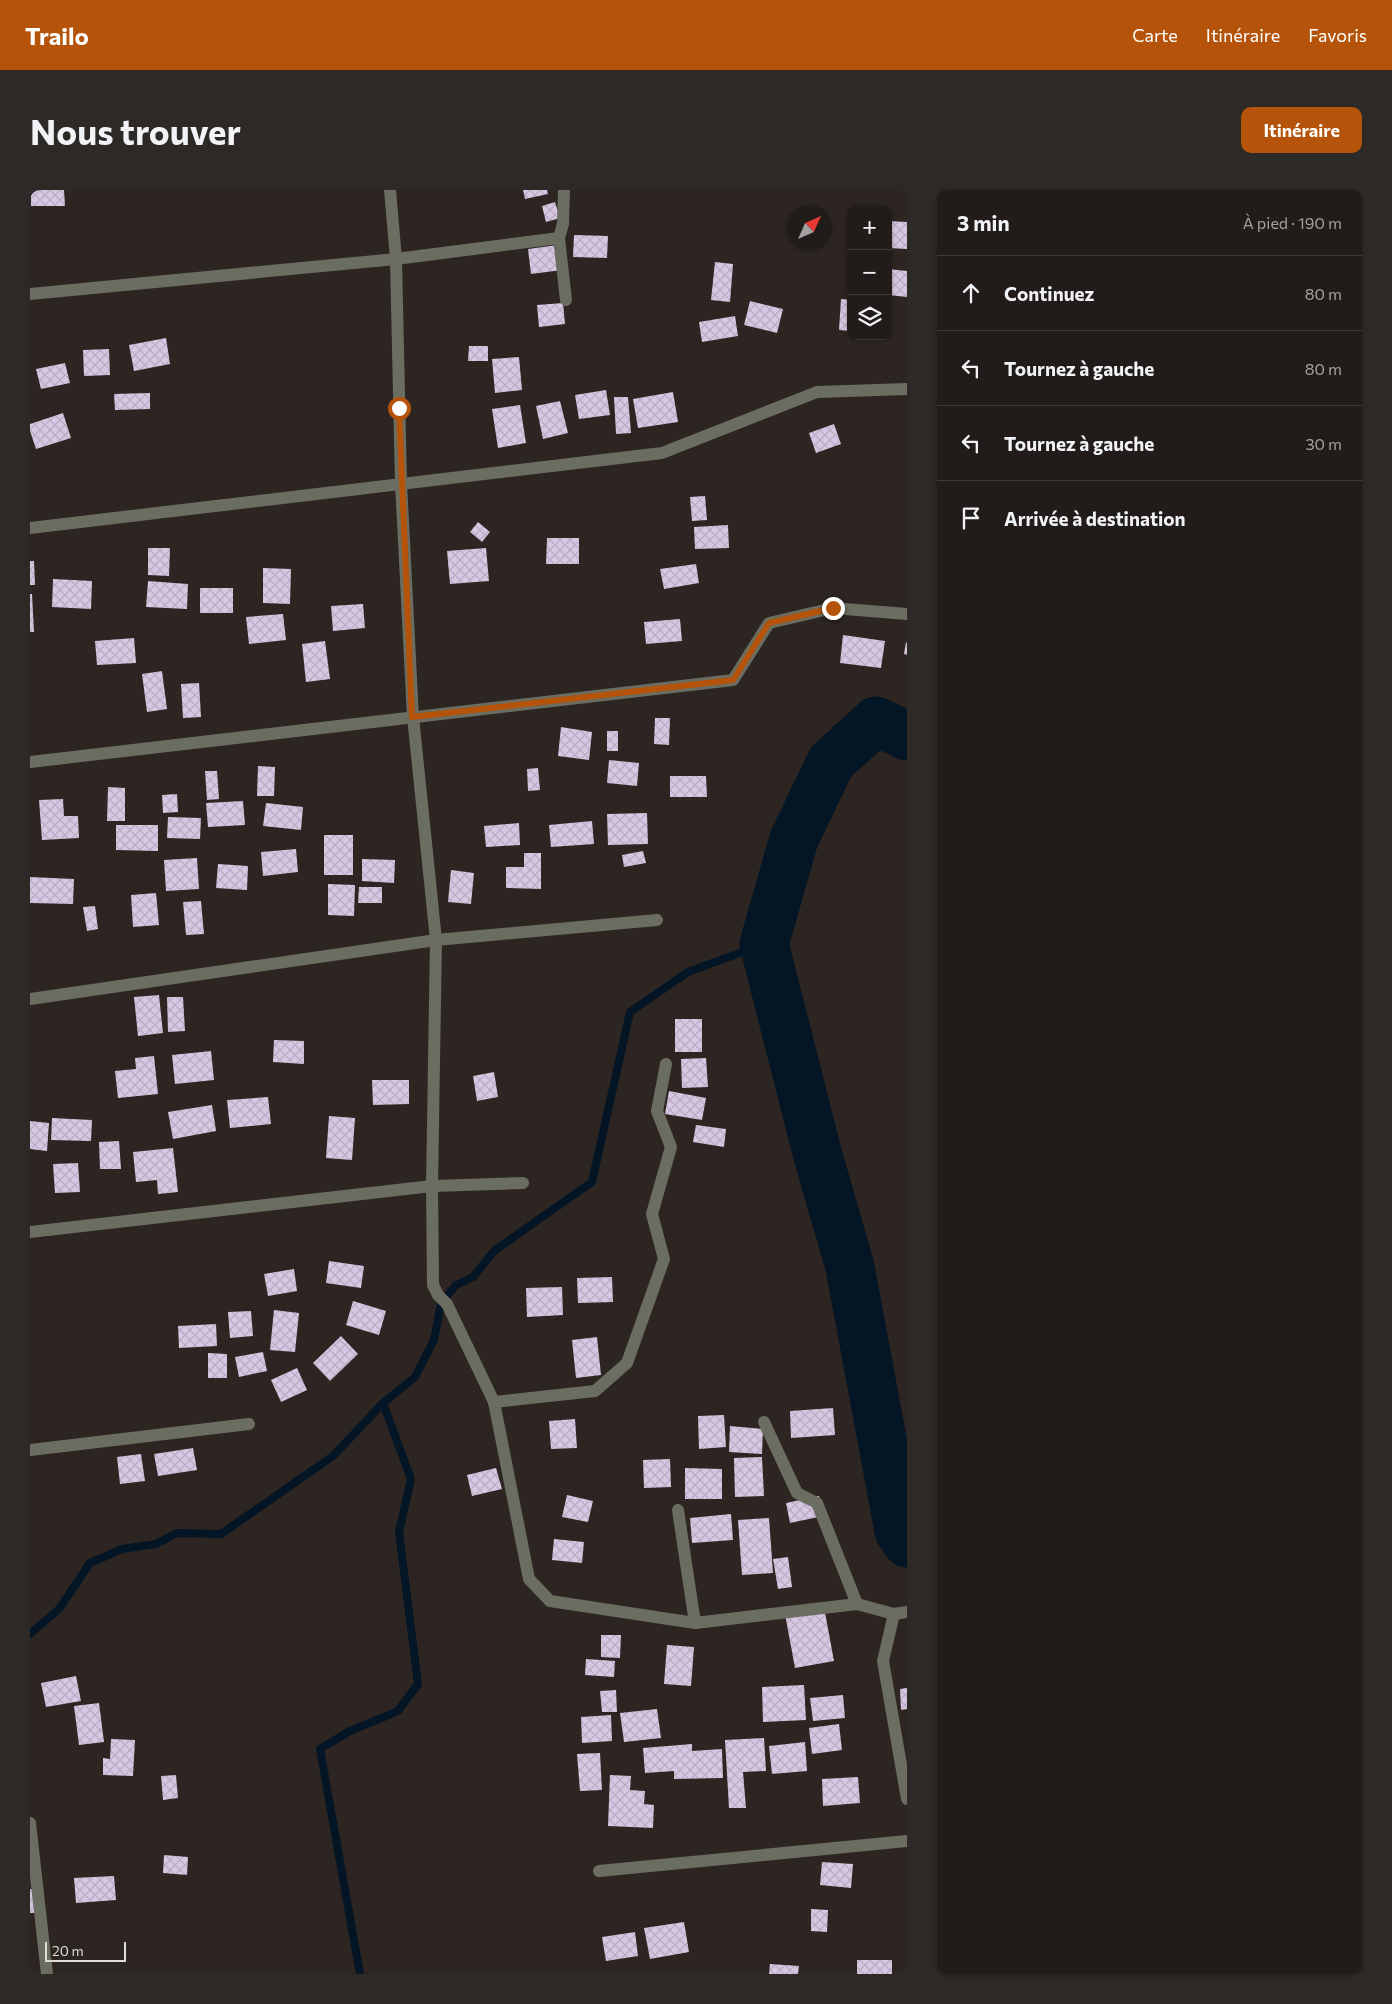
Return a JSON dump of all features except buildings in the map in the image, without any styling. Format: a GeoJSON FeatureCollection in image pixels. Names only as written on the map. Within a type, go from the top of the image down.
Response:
{"type":"FeatureCollection","features":[{"type":"Feature","properties":{"kind":"street"},"geometry":{"type":"LineString","coordinates":[[390,190],[396,259],[401,483],[412,717],[436,940],[432,1186],[433,1284],[494,1402],[529,1579],[550,1601],[695,1623],[857,1604],[894,1614],[907,1612]]}},
{"type":"Feature","properties":{"kind":"street"},"geometry":{"type":"LineString","coordinates":[[564,190],[563,224],[559,238],[566,300]]}},
{"type":"Feature","properties":{"kind":"street"},"geometry":{"type":"LineString","coordinates":[[30,294],[396,259],[559,238]]}},
{"type":"Feature","properties":{"kind":"street"},"geometry":{"type":"LineString","coordinates":[[30,528],[662,453],[817,392],[907,389]]}},
{"type":"Feature","properties":{"kind":"street"},"geometry":{"type":"LineString","coordinates":[[30,762],[733,680],[769,623],[833,608],[907,614]]}},
{"type":"Feature","properties":{"kind":"street"},"geometry":{"type":"LineString","coordinates":[[30,999],[436,940],[657,920]]}},
{"type":"Feature","properties":{"kind":"street"},"geometry":{"type":"LineString","coordinates":[[494,1402],[595,1391],[627,1364],[664,1258],[652,1214],[671,1147],[657,1111],[666,1064]]}},
{"type":"Feature","properties":{"kind":"street"},"geometry":{"type":"LineString","coordinates":[[30,1232],[432,1186],[523,1183]]}},
{"type":"Feature","properties":{"kind":"street"},"geometry":{"type":"LineString","coordinates":[[764,1422],[797,1493],[817,1503],[857,1604]]}},
{"type":"Feature","properties":{"kind":"street"},"geometry":{"type":"LineString","coordinates":[[30,1450],[249,1424]]}},
{"type":"Feature","properties":{"kind":"street"},"geometry":{"type":"LineString","coordinates":[[678,1510],[695,1623]]}},
{"type":"Feature","properties":{"kind":"street"},"geometry":{"type":"LineString","coordinates":[[894,1614],[883,1661],[907,1799]]}},
{"type":"Feature","properties":{"kind":"street"},"geometry":{"type":"LineString","coordinates":[[30,1822],[47,1974]]}},
{"type":"Feature","properties":{"kind":"street"},"geometry":{"type":"LineString","coordinates":[[599,1871],[907,1841]]}},
{"type":"Feature","properties":{"kind":"waterway"},"geometry":{"type":"LineString","coordinates":[[907,736],[876,721],[831,762],[794,839],[764,944],[818,1156],[850,1267],[899,1531],[907,1543]]}},
{"type":"Feature","properties":{"kind":"waterway"},"geometry":{"type":"LineString","coordinates":[[30,1634],[59,1609],[90,1563],[122,1549],[156,1544],[177,1533],[221,1534],[333,1456],[383,1403],[415,1377],[434,1340],[441,1303],[456,1285],[473,1277],[494,1251],[592,1182],[630,1012],[688,972],[764,944]]}},
{"type":"Feature","properties":{"kind":"waterway"},"geometry":{"type":"LineString","coordinates":[[360,1974],[320,1749],[350,1731],[398,1711],[418,1684],[399,1532],[411,1479],[383,1403]]}},
{"type":"Feature","properties":{"kind":"route"},"geometry":{"type":"LineString","coordinates":[[399,408],[412,717],[733,680],[769,623],[833,608]]}}]}
